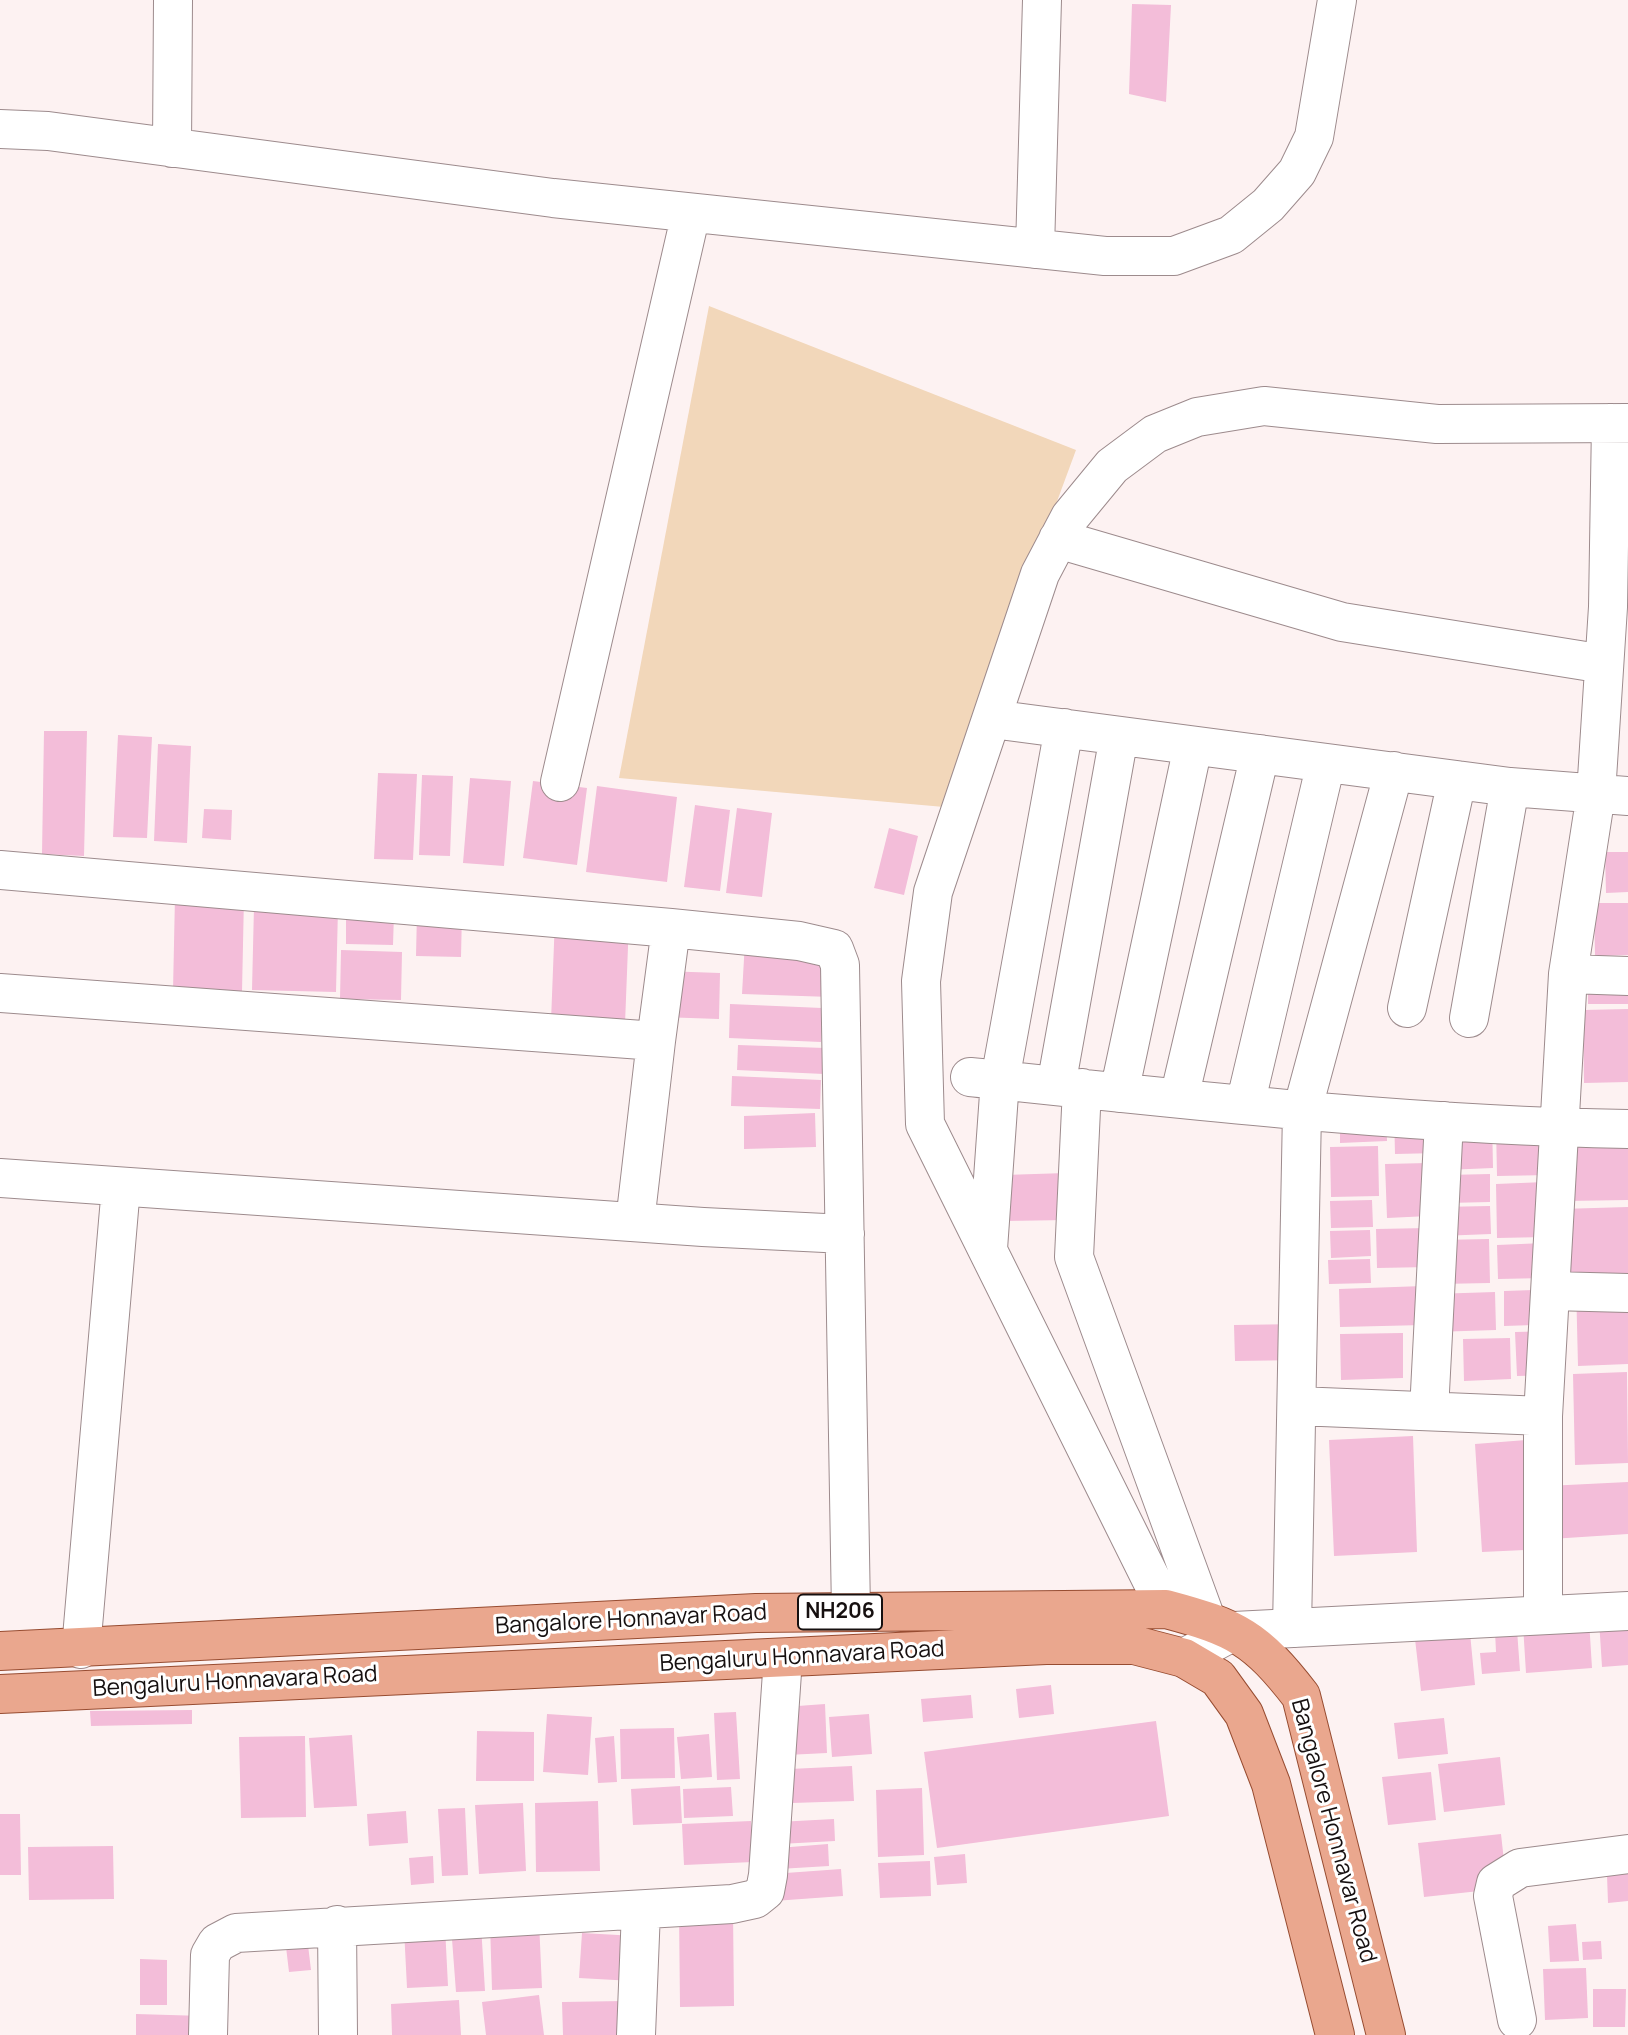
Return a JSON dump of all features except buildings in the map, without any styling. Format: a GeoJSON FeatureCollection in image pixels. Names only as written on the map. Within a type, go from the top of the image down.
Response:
{"type":"FeatureCollection","features":[{"type":"Feature","properties":{"kind":"main road","name":"Bangalore Honnavar Road"},"geometry":{"type":"LineString","coordinates":[[0,1651],[851,1611],[1166,1609],[1220,1625],[1269,1655],[1301,1696],[1386,2035]]}},
{"type":"Feature","properties":{"kind":"main road","name":"Bengaluru Honnavara Road"},"geometry":{"type":"LineString","coordinates":[[0,1694],[1134,1644],[1184,1658],[1218,1678],[1248,1725],[1271,1784],[1335,2035]]}},
{"type":"Feature","properties":{"kind":"street"},"geometry":{"type":"LineString","coordinates":[[172,148],[173,0]]}},
{"type":"Feature","properties":{"kind":"street"},"geometry":{"type":"LineString","coordinates":[[1035,249],[1042,0]]}},
{"type":"Feature","properties":{"kind":"street"},"geometry":{"type":"LineString","coordinates":[[0,129],[48,131],[691,214],[1105,256],[1174,256],[1231,235],[1268,205],[1297,172],[1314,137],[1337,0]]}},
{"type":"Feature","properties":{"kind":"street"},"geometry":{"type":"LineString","coordinates":[[561,782],[691,214]]}},
{"type":"Feature","properties":{"kind":"street"},"geometry":{"type":"LineString","coordinates":[[1166,1609],[925,1124],[921,981],[933,892],[1040,574],[1070,517],[1112,466],[1155,434],[1197,417],[1264,406],[1437,424],[1619,423],[1618,607],[1604,664],[1612,795],[1568,974],[1562,1128],[1543,1416],[1543,1615]]}},
{"type":"Feature","properties":{"kind":"street"},"geometry":{"type":"LineString","coordinates":[[1058,539],[1342,622],[1604,664]]}},
{"type":"Feature","properties":{"kind":"street"},"geometry":{"type":"LineString","coordinates":[[992,719],[1510,787],[1612,795]]}},
{"type":"Feature","properties":{"kind":"street"},"geometry":{"type":"LineString","coordinates":[[987,1251],[985,1079],[1064,729]]}},
{"type":"Feature","properties":{"kind":"street"},"geometry":{"type":"LineString","coordinates":[[1119,736],[1069,1087],[1074,1257],[1220,1625]]}},
{"type":"Feature","properties":{"kind":"street"},"geometry":{"type":"LineString","coordinates":[[1119,1093],[1193,746]]}},
{"type":"Feature","properties":{"kind":"street"},"geometry":{"type":"LineString","coordinates":[[1179,1098],[1259,754]]}},
{"type":"Feature","properties":{"kind":"street"},"geometry":{"type":"LineString","coordinates":[[1245,1105],[1326,763]]}},
{"type":"Feature","properties":{"kind":"street"},"geometry":{"type":"LineString","coordinates":[[1292,1628],[1302,1111],[1394,771]]}},
{"type":"Feature","properties":{"kind":"street"},"geometry":{"type":"LineString","coordinates":[[1407,1007],[1457,780]]}},
{"type":"Feature","properties":{"kind":"street"},"geometry":{"type":"LineString","coordinates":[[1469,1018],[1510,787]]}},
{"type":"Feature","properties":{"kind":"street"},"geometry":{"type":"LineString","coordinates":[[0,870],[671,928],[799,941],[834,949],[840,965],[851,1611]]}},
{"type":"Feature","properties":{"kind":"street"},"geometry":{"type":"LineString","coordinates":[[635,1222],[671,928]]}},
{"type":"Feature","properties":{"kind":"street"},"geometry":{"type":"LineString","coordinates":[[1568,974],[1628,976]]}},
{"type":"Feature","properties":{"kind":"street"},"geometry":{"type":"LineString","coordinates":[[0,993],[656,1041]]}},
{"type":"Feature","properties":{"kind":"street"},"geometry":{"type":"LineString","coordinates":[[985,1079],[1302,1111],[1562,1128],[1628,1129]]}},
{"type":"Feature","properties":{"kind":"street"},"geometry":{"type":"LineString","coordinates":[[1429,1411],[1444,1121]]}},
{"type":"Feature","properties":{"kind":"street"},"geometry":{"type":"LineString","coordinates":[[0,1178],[845,1234]]}},
{"type":"Feature","properties":{"kind":"street"},"geometry":{"type":"LineString","coordinates":[[81,1649],[121,1187]]}},
{"type":"Feature","properties":{"kind":"street"},"geometry":{"type":"LineString","coordinates":[[1551,1291],[1628,1293]]}},
{"type":"Feature","properties":{"kind":"street"},"geometry":{"type":"LineString","coordinates":[[1297,1406],[1543,1416]]}},
{"type":"Feature","properties":{"kind":"street"},"geometry":{"type":"LineString","coordinates":[[1184,1658],[1220,1625],[1292,1628],[1628,1611]]}},
{"type":"Feature","properties":{"kind":"street"},"geometry":{"type":"LineString","coordinates":[[208,2035],[207,1979],[210,1955],[217,1942],[236,1933],[337,1925],[641,1911],[732,1904],[755,1899],[765,1891],[783,1658]]}},
{"type":"Feature","properties":{"kind":"street"},"geometry":{"type":"LineString","coordinates":[[1517,2020],[1493,1896],[1496,1883],[1520,1868],[1628,1854]]}},
{"type":"Feature","properties":{"kind":"street"},"geometry":{"type":"LineString","coordinates":[[636,2035],[641,1911]]}},
{"type":"Feature","properties":{"kind":"street"},"geometry":{"type":"LineString","coordinates":[[337,1925],[338,2035]]}},
{"type":"Feature","properties":{"kind":"shaded area"},"geometry":{"type":"Polygon","coordinates":[[[709,306],[1076,450],[944,807],[619,778],[709,306]]]}}]}
